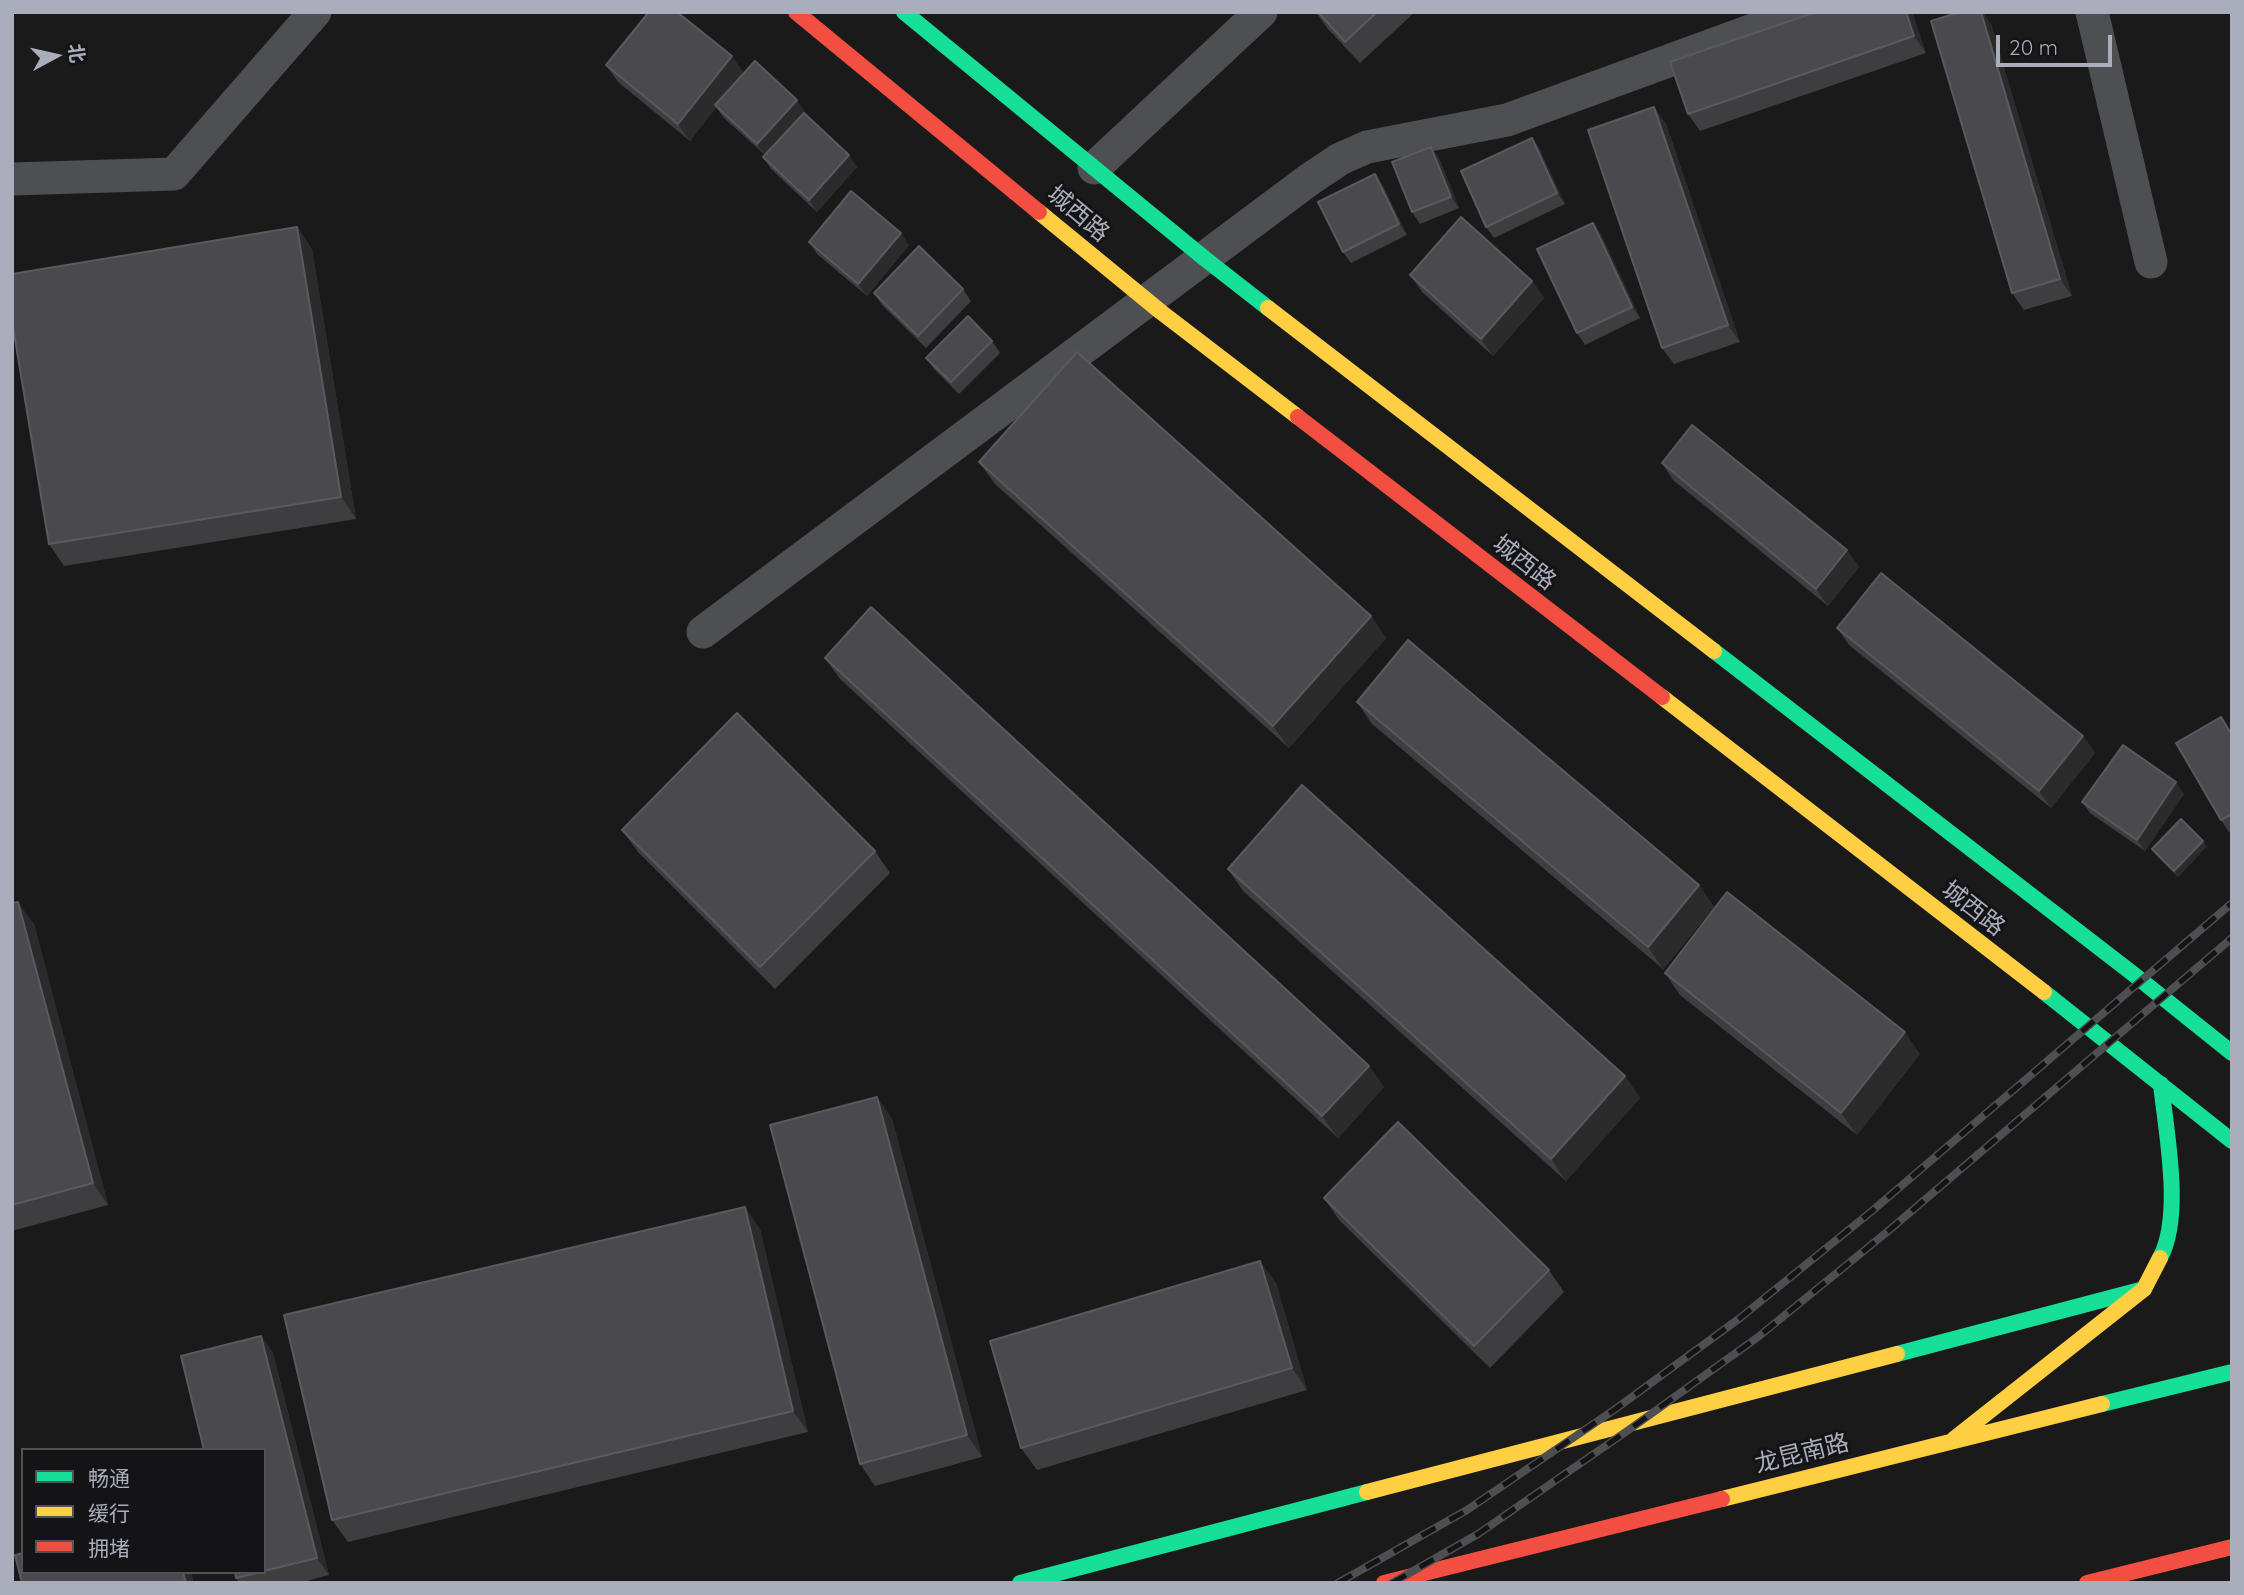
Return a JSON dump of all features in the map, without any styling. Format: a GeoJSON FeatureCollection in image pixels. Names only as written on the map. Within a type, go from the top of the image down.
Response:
{"type":"FeatureCollection","features":[{"type":"Feature","properties":{"kind":"main road","name":"城西路"},"geometry":{"type":"LineString","coordinates":[[796,12],[1147,301],[2232,1141]]}},
{"type":"Feature","properties":{"kind":"main road","name":"城西路"},"geometry":{"type":"LineString","coordinates":[[904,12],[1204,258],[2132,972],[2232,1053]]}},
{"type":"Feature","properties":{"kind":"main road"},"geometry":{"type":"LineString","coordinates":[[1954,1439],[2144,1289],[2168,1244],[2172,1195],[2161,1084]]}},
{"type":"Feature","properties":{"kind":"main road"},"geometry":{"type":"LineString","coordinates":[[1020,1583],[2144,1289]]}},
{"type":"Feature","properties":{"kind":"main road","name":"龙昆南路"},"geometry":{"type":"LineString","coordinates":[[1384,1583],[1954,1439],[2232,1372]]}},
{"type":"Feature","properties":{"kind":"main road"},"geometry":{"type":"LineString","coordinates":[[2087,1583],[2232,1547]]}},
{"type":"Feature","properties":{"kind":"street"},"geometry":{"type":"LineString","coordinates":[[12,179],[174,174],[315,12]]}},
{"type":"Feature","properties":{"kind":"street"},"geometry":{"type":"LineString","coordinates":[[1094,169],[1261,12]]}},
{"type":"Feature","properties":{"kind":"street"},"geometry":{"type":"LineString","coordinates":[[703,632],[1340,159],[1367,146],[1507,120],[1802,12]]}},
{"type":"Feature","properties":{"kind":"street"},"geometry":{"type":"LineString","coordinates":[[2092,12],[2151,262]]}},
{"type":"Feature","properties":{"kind":"building"},"geometry":{"type":"Polygon","coordinates":[[[649,12],[677,12],[732,56],[678,124],[606,65],[649,12]]]}},
{"type":"Feature","properties":{"kind":"building"},"geometry":{"type":"Polygon","coordinates":[[[1318,12],[1377,12],[1345,42],[1318,12]]]}},
{"type":"Feature","properties":{"kind":"building"},"geometry":{"type":"Polygon","coordinates":[[[1816,12],[1906,12],[1914,36],[1688,114],[1670,62],[1816,12]]]}},
{"type":"Feature","properties":{"kind":"building"},"geometry":{"type":"Polygon","coordinates":[[[1960,12],[1981,12],[2060,279],[2012,293],[1931,21],[1960,12]]]}},
{"type":"Feature","properties":{"kind":"building"},"geometry":{"type":"Polygon","coordinates":[[[755,61],[797,100],[757,144],[715,105],[755,61]]]}},
{"type":"Feature","properties":{"kind":"building"},"geometry":{"type":"Polygon","coordinates":[[[1654,107],[1728,325],[1662,348],[1588,130],[1654,107]]]}},
{"type":"Feature","properties":{"kind":"building"},"geometry":{"type":"Polygon","coordinates":[[[804,113],[849,155],[809,200],[763,157],[804,113]]]}},
{"type":"Feature","properties":{"kind":"building"},"geometry":{"type":"Polygon","coordinates":[[[1532,138],[1557,193],[1486,227],[1461,171],[1532,138]]]}},
{"type":"Feature","properties":{"kind":"building"},"geometry":{"type":"Polygon","coordinates":[[[1431,147],[1451,197],[1412,212],[1392,162],[1431,147]]]}},
{"type":"Feature","properties":{"kind":"building"},"geometry":{"type":"Polygon","coordinates":[[[1375,174],[1399,224],[1343,252],[1318,202],[1375,174]]]}},
{"type":"Feature","properties":{"kind":"building"},"geometry":{"type":"Polygon","coordinates":[[[851,191],[901,233],[858,284],[809,242],[851,191]]]}},
{"type":"Feature","properties":{"kind":"building"},"geometry":{"type":"Polygon","coordinates":[[[1461,217],[1532,281],[1481,339],[1410,275],[1461,217]]]}},
{"type":"Feature","properties":{"kind":"building"},"geometry":{"type":"Polygon","coordinates":[[[1593,223],[1632,307],[1577,333],[1537,249],[1593,223]]]}},
{"type":"Feature","properties":{"kind":"building"},"geometry":{"type":"Polygon","coordinates":[[[297,227],[341,497],[49,544],[12,321],[12,274],[297,227]]]}},
{"type":"Feature","properties":{"kind":"building"},"geometry":{"type":"Polygon","coordinates":[[[919,246],[963,289],[918,336],[874,293],[919,246]]]}},
{"type":"Feature","properties":{"kind":"building"},"geometry":{"type":"Polygon","coordinates":[[[968,316],[992,341],[951,382],[926,358],[968,316]]]}},
{"type":"Feature","properties":{"kind":"building"},"geometry":{"type":"Polygon","coordinates":[[[1077,352],[1371,616],[1273,726],[979,462],[1077,352]]]}},
{"type":"Feature","properties":{"kind":"building"},"geometry":{"type":"Polygon","coordinates":[[[1692,425],[1847,550],[1816,589],[1662,463],[1692,425]]]}},
{"type":"Feature","properties":{"kind":"building"},"geometry":{"type":"Polygon","coordinates":[[[1881,573],[2083,736],[2039,791],[1837,628],[1881,573]]]}},
{"type":"Feature","properties":{"kind":"building"},"geometry":{"type":"Polygon","coordinates":[[[871,607],[1369,1066],[1322,1116],[825,658],[871,607]]]}},
{"type":"Feature","properties":{"kind":"building"},"geometry":{"type":"Polygon","coordinates":[[[1408,640],[1699,885],[1648,947],[1357,702],[1408,640]]]}},
{"type":"Feature","properties":{"kind":"building"},"geometry":{"type":"Polygon","coordinates":[[[737,713],[875,851],[760,967],[622,830],[737,713]]]}},
{"type":"Feature","properties":{"kind":"building"},"geometry":{"type":"Polygon","coordinates":[[[2221,717],[2232,735],[2232,814],[2221,820],[2176,743],[2221,717]]]}},
{"type":"Feature","properties":{"kind":"building"},"geometry":{"type":"Polygon","coordinates":[[[2123,745],[2176,782],[2137,840],[2082,802],[2123,745]]]}},
{"type":"Feature","properties":{"kind":"building"},"geometry":{"type":"Polygon","coordinates":[[[1302,785],[1625,1076],[1551,1159],[1228,869],[1302,785]]]}},
{"type":"Feature","properties":{"kind":"building"},"geometry":{"type":"Polygon","coordinates":[[[2181,819],[2203,841],[2174,871],[2152,849],[2181,819]]]}},
{"type":"Feature","properties":{"kind":"building"},"geometry":{"type":"Polygon","coordinates":[[[1727,892],[1905,1032],[1841,1113],[1665,973],[1727,892]]]}},
{"type":"Feature","properties":{"kind":"building"},"geometry":{"type":"Polygon","coordinates":[[[18,902],[93,1183],[12,1205],[12,903],[18,902]]]}},
{"type":"Feature","properties":{"kind":"building"},"geometry":{"type":"Polygon","coordinates":[[[877,1097],[967,1435],[860,1464],[770,1125],[877,1097]]]}},
{"type":"Feature","properties":{"kind":"building"},"geometry":{"type":"Polygon","coordinates":[[[1398,1122],[1549,1270],[1474,1346],[1324,1198],[1398,1122]]]}},
{"type":"Feature","properties":{"kind":"building"},"geometry":{"type":"Polygon","coordinates":[[[745,1207],[793,1411],[332,1520],[284,1315],[745,1207]]]}},
{"type":"Feature","properties":{"kind":"building"},"geometry":{"type":"Polygon","coordinates":[[[1260,1261],[1292,1368],[1021,1448],[990,1341],[1260,1261]]]}},
{"type":"Feature","properties":{"kind":"building"},"geometry":{"type":"Polygon","coordinates":[[[261,1336],[317,1558],[266,1571],[266,1448],[204,1448],[181,1356],[261,1336]]]}},
{"type":"Feature","properties":{"kind":"building"},"geometry":{"type":"Polygon","coordinates":[[[21,1554],[21,1574],[184,1574],[186,1583],[22,1583],[15,1555],[21,1554]]]}},
{"type":"Feature","properties":{"kind":"building"},"geometry":{"type":"Polygon","coordinates":[[[235,1574],[253,1574],[236,1578],[235,1574]]]}},
{"type":"Feature","properties":{"kind":"railway"},"geometry":{"type":"LineString","coordinates":[[1338,1583],[1467,1510],[1614,1410],[1740,1318],[1872,1211],[2232,903]]}},
{"type":"Feature","properties":{"kind":"railway"},"geometry":{"type":"LineString","coordinates":[[1392,1583],[1478,1534],[1758,1337],[1887,1232],[2232,938]]}},
{"type":"Feature","properties":{"kind":"traffic: fast"},"geometry":{"type":"LineString","coordinates":[[904,12],[1268,308]]}},
{"type":"Feature","properties":{"kind":"traffic: fast"},"geometry":{"type":"LineString","coordinates":[[1714,651],[2232,1053]]}},
{"type":"Feature","properties":{"kind":"traffic: fast"},"geometry":{"type":"LineString","coordinates":[[2044,992],[2232,1141]]}},
{"type":"Feature","properties":{"kind":"traffic: fast"},"geometry":{"type":"LineString","coordinates":[[2160,1258],[2171,1220],[2172,1197],[2161,1084]]}},
{"type":"Feature","properties":{"kind":"traffic: fast"},"geometry":{"type":"LineString","coordinates":[[1897,1354],[2144,1289]]}},
{"type":"Feature","properties":{"kind":"traffic: fast"},"geometry":{"type":"LineString","coordinates":[[2102,1404],[2232,1372]]}},
{"type":"Feature","properties":{"kind":"traffic: fast"},"geometry":{"type":"LineString","coordinates":[[1020,1583],[1367,1492]]}},
{"type":"Feature","properties":{"kind":"traffic: slow"},"geometry":{"type":"LineString","coordinates":[[1039,212],[1161,312],[1298,417]]}},
{"type":"Feature","properties":{"kind":"traffic: slow"},"geometry":{"type":"LineString","coordinates":[[1268,308],[1714,651]]}},
{"type":"Feature","properties":{"kind":"traffic: slow"},"geometry":{"type":"LineString","coordinates":[[1662,697],[2044,992]]}},
{"type":"Feature","properties":{"kind":"traffic: slow"},"geometry":{"type":"LineString","coordinates":[[1954,1439],[2144,1289],[2160,1258]]}},
{"type":"Feature","properties":{"kind":"traffic: slow"},"geometry":{"type":"LineString","coordinates":[[1367,1492],[1897,1354]]}},
{"type":"Feature","properties":{"kind":"traffic: slow"},"geometry":{"type":"LineString","coordinates":[[1722,1499],[2102,1404]]}},
{"type":"Feature","properties":{"kind":"traffic: jam"},"geometry":{"type":"LineString","coordinates":[[796,12],[1039,212]]}},
{"type":"Feature","properties":{"kind":"traffic: jam"},"geometry":{"type":"LineString","coordinates":[[1298,417],[1662,697]]}},
{"type":"Feature","properties":{"kind":"traffic: jam"},"geometry":{"type":"LineString","coordinates":[[1384,1583],[1722,1499]]}},
{"type":"Feature","properties":{"kind":"traffic: jam"},"geometry":{"type":"LineString","coordinates":[[2087,1583],[2232,1547]]}}]}
